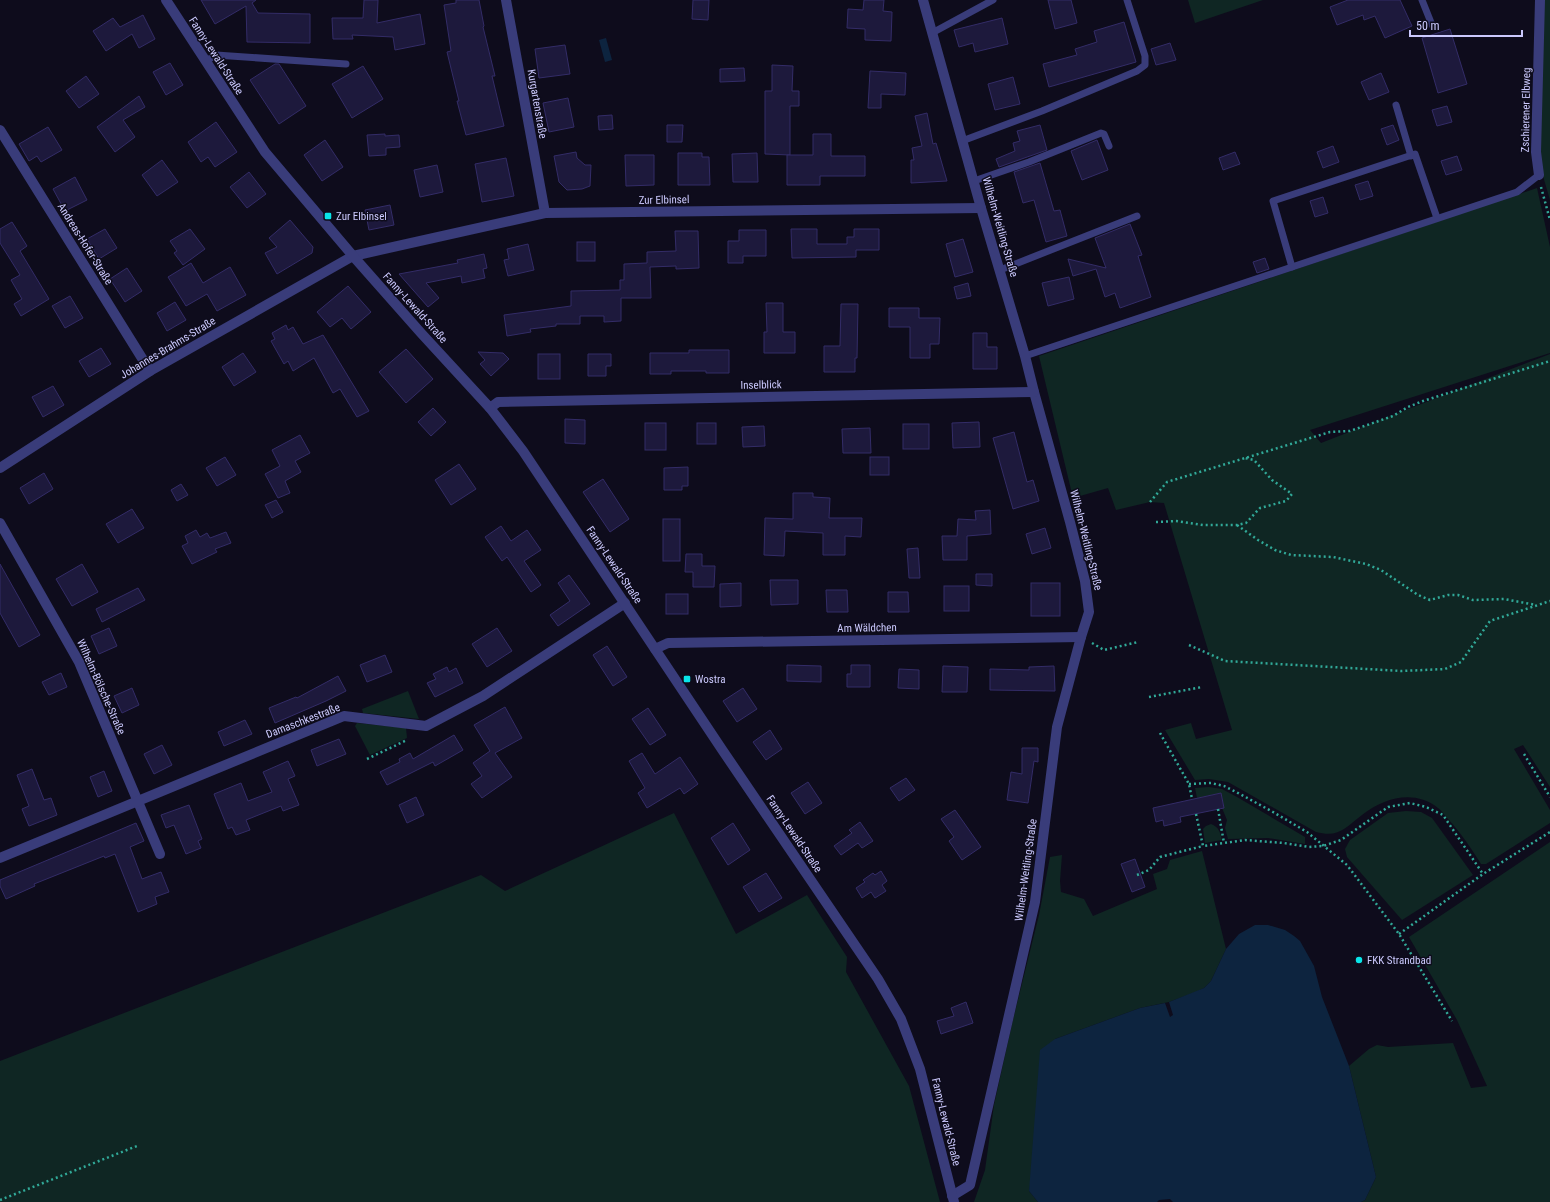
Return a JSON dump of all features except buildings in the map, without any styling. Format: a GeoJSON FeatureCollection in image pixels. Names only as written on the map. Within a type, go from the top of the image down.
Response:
{"type":"FeatureCollection","features":[{"type":"Feature","properties":{"kind":"street","name":"Fanny-Lewald-Straße"},"geometry":{"type":"LineString","coordinates":[[166,0],[265,152],[353,256],[490,408],[523,451],[723,751],[878,979],[901,1019],[920,1068],[953,1199]]}},
{"type":"Feature","properties":{"kind":"street","name":"Kurgartenstraße"},"geometry":{"type":"LineString","coordinates":[[506,0],[545,213]]}},
{"type":"Feature","properties":{"kind":"street","name":"Wilhelm-Weitling-Straße"},"geometry":{"type":"LineString","coordinates":[[923,0],[981,208],[1025,356],[1085,581],[1089,612],[1056,727],[1033,910],[970,1185],[953,1199]]}},
{"type":"Feature","properties":{"kind":"street","name":"Zschierener Elbweg"},"geometry":{"type":"LineString","coordinates":[[1538,175],[1536,152],[1540,0]]}},
{"type":"Feature","properties":{"kind":"street","name":"Andreas-Hofer-Straße"},"geometry":{"type":"LineString","coordinates":[[0,130],[150,371]]}},
{"type":"Feature","properties":{"kind":"street","name":"Zur Elbinsel"},"geometry":{"type":"LineString","coordinates":[[353,256],[545,213],[981,208]]}},
{"type":"Feature","properties":{"kind":"street","name":"Johannes-Brahms-Straße"},"geometry":{"type":"LineString","coordinates":[[0,468],[150,371],[353,256]]}},
{"type":"Feature","properties":{"kind":"street","name":"Inselblick"},"geometry":{"type":"LineString","coordinates":[[490,408],[498,402],[1034,392]]}},
{"type":"Feature","properties":{"kind":"street","name":"Wilhelm-Bölsche-Straße"},"geometry":{"type":"LineString","coordinates":[[0,523],[79,662],[160,854]]}},
{"type":"Feature","properties":{"kind":"street","name":"Damaschkestraße"},"geometry":{"type":"LineString","coordinates":[[0,858],[344,716],[426,726],[483,696],[625,603]]}},
{"type":"Feature","properties":{"kind":"street","name":"Am Wäldchen"},"geometry":{"type":"LineString","coordinates":[[655,649],[668,643],[1081,637]]}},
{"type":"Feature","properties":{"kind":"lane"},"geometry":{"type":"LineString","coordinates":[[932,33],[993,0]]}},
{"type":"Feature","properties":{"kind":"lane"},"geometry":{"type":"LineString","coordinates":[[962,141],[1042,111],[1137,71],[1146,65],[1146,56],[1126,0]]}},
{"type":"Feature","properties":{"kind":"lane"},"geometry":{"type":"LineString","coordinates":[[1422,0],[1432,25]]}},
{"type":"Feature","properties":{"kind":"lane"},"geometry":{"type":"LineString","coordinates":[[206,61],[216,55],[346,64]]}},
{"type":"Feature","properties":{"kind":"lane"},"geometry":{"type":"LineString","coordinates":[[1396,105],[1411,156]]}},
{"type":"Feature","properties":{"kind":"lane"},"geometry":{"type":"LineString","coordinates":[[974,181],[1029,162],[1101,133],[1104,134],[1109,146]]}},
{"type":"Feature","properties":{"kind":"lane"},"geometry":{"type":"LineString","coordinates":[[1292,267],[1274,201],[1415,154],[1438,218]]}},
{"type":"Feature","properties":{"kind":"lane"},"geometry":{"type":"LineString","coordinates":[[1025,356],[1517,192],[1538,175]]}},
{"type":"Feature","properties":{"kind":"lane"},"geometry":{"type":"LineString","coordinates":[[1000,270],[1137,216]]}},
{"type":"Feature","properties":{"kind":"path"},"geometry":{"type":"LineString","coordinates":[[1538,175],[1550,220]]}},
{"type":"Feature","properties":{"kind":"path"},"geometry":{"type":"LineString","coordinates":[[1150,502],[1167,482],[1330,432],[1350,431],[1393,416],[1408,407],[1423,401],[1550,361]]}},
{"type":"Feature","properties":{"kind":"path"},"geometry":{"type":"LineString","coordinates":[[1156,522],[1176,521],[1203,525],[1237,525],[1246,523],[1260,508],[1286,501],[1292,494],[1272,480],[1254,460],[1245,458]]}},
{"type":"Feature","properties":{"kind":"path"},"geometry":{"type":"LineString","coordinates":[[1237,525],[1275,550],[1291,554],[1333,557],[1366,564],[1381,570],[1418,595],[1430,600],[1448,595],[1458,595],[1473,600],[1504,599],[1536,605]]}},
{"type":"Feature","properties":{"kind":"path"},"geometry":{"type":"LineString","coordinates":[[1189,645],[1225,660],[1402,671],[1445,669],[1460,662],[1490,621],[1550,601]]}},
{"type":"Feature","properties":{"kind":"path"},"geometry":{"type":"LineString","coordinates":[[1081,637],[1104,650],[1138,642]]}},
{"type":"Feature","properties":{"kind":"path"},"geometry":{"type":"LineString","coordinates":[[1150,697],[1202,687]]}},
{"type":"Feature","properties":{"kind":"path"},"geometry":{"type":"LineString","coordinates":[[1160,733],[1189,784],[1192,799]]}},
{"type":"Feature","properties":{"kind":"path"},"geometry":{"type":"LineString","coordinates":[[367,759],[407,740]]}},
{"type":"Feature","properties":{"kind":"path"},"geometry":{"type":"LineString","coordinates":[[1524,754],[1550,797]]}},
{"type":"Feature","properties":{"kind":"path"},"geometry":{"type":"LineString","coordinates":[[1189,784],[1211,783],[1224,786],[1307,832],[1347,865],[1399,934],[1452,1021]]}},
{"type":"Feature","properties":{"kind":"path"},"geometry":{"type":"LineString","coordinates":[[1137,875],[1149,870],[1160,857],[1203,846],[1245,840],[1284,843],[1309,847],[1323,846],[1342,840],[1388,807],[1410,803],[1426,807],[1443,815],[1484,874]]}},
{"type":"Feature","properties":{"kind":"path"},"geometry":{"type":"LineString","coordinates":[[1218,809],[1224,843]]}},
{"type":"Feature","properties":{"kind":"path"},"geometry":{"type":"LineString","coordinates":[[1196,814],[1203,846]]}},
{"type":"Feature","properties":{"kind":"path"},"geometry":{"type":"LineString","coordinates":[[1399,934],[1484,874],[1550,832]]}},
{"type":"Feature","properties":{"kind":"path"},"geometry":{"type":"LineString","coordinates":[[0,1200],[137,1146]]}},
{"type":"Feature","properties":{"kind":"green space"},"geometry":{"type":"Polygon","coordinates":[[[1188,0],[1263,0],[1195,23],[1188,0]]]}},
{"type":"Feature","properties":{"kind":"green space"},"geometry":{"type":"Polygon","coordinates":[[[1542,0],[1550,0],[1550,200],[1536,152],[1542,0]]]}},
{"type":"Feature","properties":{"kind":"green space"},"geometry":{"type":"Polygon","coordinates":[[[1537,188],[1550,247],[1550,353],[1310,430],[1321,443],[1550,354],[1550,787],[1523,745],[1514,749],[1550,810],[1550,823],[1486,864],[1481,864],[1462,835],[1441,811],[1429,802],[1419,799],[1409,797],[1389,800],[1371,809],[1341,831],[1324,834],[1316,832],[1228,782],[1209,779],[1195,780],[1165,730],[1191,723],[1196,739],[1232,730],[1164,503],[1150,502],[1116,510],[1108,488],[1073,498],[1039,356],[1537,188]]]}},
{"type":"Feature","properties":{"kind":"green space"},"geometry":{"type":"Polygon","coordinates":[[[408,691],[419,719],[363,713],[362,709],[408,691]]]}},
{"type":"Feature","properties":{"kind":"green space"},"geometry":{"type":"Polygon","coordinates":[[[357,723],[406,728],[407,738],[370,755],[355,726],[357,723]]]}},
{"type":"Feature","properties":{"kind":"green space"},"geometry":{"type":"Polygon","coordinates":[[[1209,787],[1222,789],[1305,837],[1305,844],[1268,838],[1228,839],[1225,828],[1227,820],[1222,808],[1224,807],[1221,793],[1197,798],[1195,788],[1209,787]]]}},
{"type":"Feature","properties":{"kind":"green space"},"geometry":{"type":"Polygon","coordinates":[[[1406,811],[1421,812],[1432,818],[1473,875],[1402,920],[1347,857],[1345,849],[1350,840],[1388,813],[1406,811]]]}},
{"type":"Feature","properties":{"kind":"green space"},"geometry":{"type":"Polygon","coordinates":[[[674,813],[736,934],[807,895],[847,957],[846,972],[909,1086],[940,1202],[0,1202],[0,1061],[481,875],[505,891],[674,813]]]}},
{"type":"Feature","properties":{"kind":"green space"},"geometry":{"type":"Polygon","coordinates":[[[1211,824],[1219,830],[1222,840],[1205,843],[1203,829],[1211,824]]]}},
{"type":"Feature","properties":{"kind":"green space"},"geometry":{"type":"Polygon","coordinates":[[[1550,842],[1550,1202],[1361,1202],[1365,1200],[1376,1177],[1349,1066],[1369,1049],[1377,1045],[1388,1047],[1453,1043],[1471,1088],[1487,1086],[1457,1020],[1409,937],[1550,842]]]}},
{"type":"Feature","properties":{"kind":"green space"},"geometry":{"type":"Polygon","coordinates":[[[1202,851],[1226,949],[1211,981],[1204,988],[1196,992],[1169,1002],[1140,1008],[1055,1039],[1029,1191],[1038,1202],[974,1202],[985,1170],[994,1105],[1039,915],[1050,857],[1062,855],[1060,881],[1061,892],[1084,899],[1093,916],[1157,889],[1153,874],[1167,869],[1170,860],[1202,851]]]}},
{"type":"Feature","properties":{"kind":"water"},"geometry":{"type":"Polygon","coordinates":[[[606,38],[612,60],[605,62],[599,40],[606,38]]]}},
{"type":"Feature","properties":{"kind":"water"},"geometry":{"type":"Polygon","coordinates":[[[1255,925],[1268,925],[1285,930],[1294,936],[1300,941],[1314,966],[1322,997],[1349,1066],[1376,1177],[1365,1200],[1361,1202],[1173,1202],[1170,1199],[1159,1200],[1157,1202],[1038,1202],[1029,1191],[1040,1050],[1055,1039],[1140,1008],[1165,1003],[1170,1017],[1173,1015],[1169,1002],[1204,988],[1211,981],[1226,949],[1239,934],[1255,925]]]}},
{"type":"Feature","properties":{"kind":"place","name":"Zur Elbinsel"},"geometry":{"type":"Point","coordinates":[328,216]}},
{"type":"Feature","properties":{"kind":"place","name":"Wostra"},"geometry":{"type":"Point","coordinates":[687,679]}},
{"type":"Feature","properties":{"kind":"place","name":"FKK Strandbad"},"geometry":{"type":"Point","coordinates":[1359,960]}}]}
